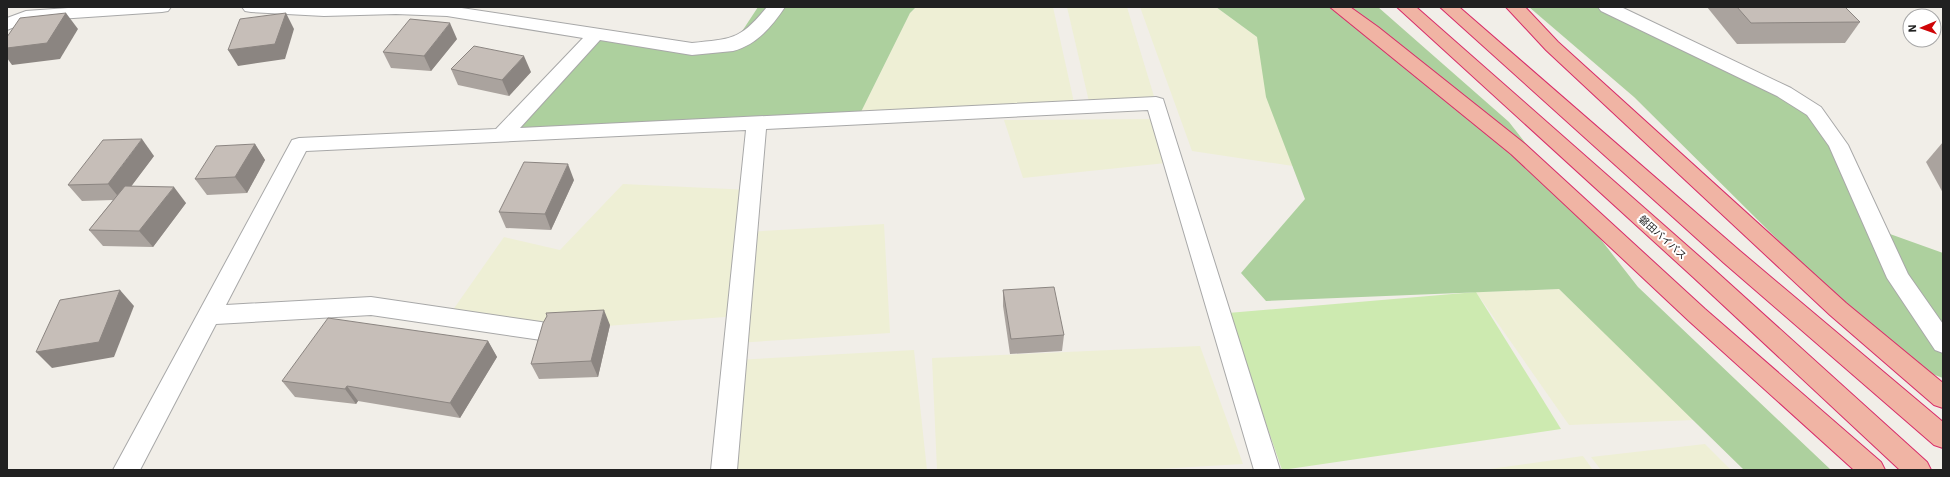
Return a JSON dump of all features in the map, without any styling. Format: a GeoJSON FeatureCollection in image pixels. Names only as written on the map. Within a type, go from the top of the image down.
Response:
{"type":"FeatureCollection","features":[{"type":"Feature","properties":{"kind":"highway"},"geometry":{"type":"LineString","coordinates":[[1339,7],[1372,31],[1518,149],[1697,315],[1872,470]]}},
{"type":"Feature","properties":{"kind":"highway","name":"磐田バイパス"},"geometry":{"type":"LineString","coordinates":[[1406,7],[1701,272],[1918,470]]}},
{"type":"Feature","properties":{"kind":"highway"},"geometry":{"type":"LineString","coordinates":[[1449,7],[1732,257],[1943,437]]}},
{"type":"Feature","properties":{"kind":"highway"},"geometry":{"type":"LineString","coordinates":[[1515,7],[1552,46],[1838,309],[1943,398]]}},
{"type":"Feature","properties":{"kind":"street"},"geometry":{"type":"LineString","coordinates":[[7,25],[26,16],[162,7]]}},
{"type":"Feature","properties":{"kind":"street"},"geometry":{"type":"LineString","coordinates":[[251,7],[324,11],[396,9],[447,11],[692,49],[733,45],[756,32],[776,7]]}},
{"type":"Feature","properties":{"kind":"street"},"geometry":{"type":"LineString","coordinates":[[1607,7],[1784,92],[1814,111],[1838,145],[1898,278],[1943,343]]}},
{"type":"Feature","properties":{"kind":"street"},"geometry":{"type":"LineString","coordinates":[[502,135],[596,34]]}},
{"type":"Feature","properties":{"kind":"street"},"geometry":{"type":"LineString","coordinates":[[126,470],[299,145],[1156,103],[1267,470]]}},
{"type":"Feature","properties":{"kind":"street"},"geometry":{"type":"LineString","coordinates":[[724,470],[757,123]]}},
{"type":"Feature","properties":{"kind":"street"},"geometry":{"type":"LineString","coordinates":[[209,315],[371,306],[541,331]]}},
{"type":"Feature","properties":{"kind":"green space"},"geometry":{"type":"Polygon","coordinates":[[[758,7],[916,7],[910,13],[858,118],[502,135],[596,34],[692,49],[733,45],[758,7]]]}},
{"type":"Feature","properties":{"kind":"green space"},"geometry":{"type":"Polygon","coordinates":[[[916,7],[1053,7],[1075,107],[858,118],[910,13],[916,7]]]}},
{"type":"Feature","properties":{"kind":"green space"},"geometry":{"type":"Polygon","coordinates":[[[1067,7],[1127,7],[1156,103],[1090,106],[1067,7]]]}},
{"type":"Feature","properties":{"kind":"green space"},"geometry":{"type":"Polygon","coordinates":[[[1140,7],[1216,7],[1257,37],[1269,103],[1293,166],[1192,151],[1140,7]]]}},
{"type":"Feature","properties":{"kind":"green space"},"geometry":{"type":"Polygon","coordinates":[[[1216,7],[1378,7],[1509,122],[1638,287],[1831,470],[1744,470],[1559,289],[1266,301],[1241,273],[1305,199],[1266,97],[1257,37],[1216,7]]]}},
{"type":"Feature","properties":{"kind":"green space"},"geometry":{"type":"Polygon","coordinates":[[[1529,7],[1611,7],[1762,81],[1829,131],[1876,229],[1943,253],[1943,378],[1902,363],[1634,97],[1529,7]]]}},
{"type":"Feature","properties":{"kind":"green space"},"geometry":{"type":"Polygon","coordinates":[[[1153,119],[1166,163],[1023,178],[1004,120],[1153,119]]]}},
{"type":"Feature","properties":{"kind":"green space"},"geometry":{"type":"Polygon","coordinates":[[[623,184],[751,190],[747,232],[884,224],[890,333],[736,343],[738,316],[541,331],[448,317],[504,237],[560,250],[623,184]]]}},
{"type":"Feature","properties":{"kind":"green space"},"geometry":{"type":"Polygon","coordinates":[[[1559,289],[1695,420],[1569,425],[1476,292],[1559,289]]]}},
{"type":"Feature","properties":{"kind":"green space"},"geometry":{"type":"Polygon","coordinates":[[[1476,292],[1561,429],[1282,470],[1228,313],[1476,292]]]}},
{"type":"Feature","properties":{"kind":"green space"},"geometry":{"type":"Polygon","coordinates":[[[1200,346],[1243,464],[1141,470],[937,470],[932,358],[1200,346]]]}},
{"type":"Feature","properties":{"kind":"green space"},"geometry":{"type":"Polygon","coordinates":[[[914,350],[927,470],[724,470],[735,360],[914,350]]]}},
{"type":"Feature","properties":{"kind":"green space"},"geometry":{"type":"Polygon","coordinates":[[[1705,444],[1731,470],[1601,470],[1591,457],[1705,444]]]}},
{"type":"Feature","properties":{"kind":"green space"},"geometry":{"type":"Polygon","coordinates":[[[1583,456],[1593,470],[1483,470],[1583,456]]]}},
{"type":"Feature","properties":{"kind":"building"},"geometry":{"type":"Polygon","coordinates":[[[1737,7],[1845,7],[1860,22],[1751,23],[1737,7]]]}},
{"type":"Feature","properties":{"kind":"building"},"geometry":{"type":"Polygon","coordinates":[[[66,13],[47,43],[7,48],[7,37],[20,18],[66,13]]]}},
{"type":"Feature","properties":{"kind":"building"},"geometry":{"type":"Polygon","coordinates":[[[286,13],[275,44],[228,50],[240,19],[286,13]]]}},
{"type":"Feature","properties":{"kind":"building"},"geometry":{"type":"Polygon","coordinates":[[[410,19],[450,23],[424,56],[383,52],[410,19]]]}},
{"type":"Feature","properties":{"kind":"building"},"geometry":{"type":"Polygon","coordinates":[[[474,46],[524,56],[502,80],[451,69],[474,46]]]}},
{"type":"Feature","properties":{"kind":"building"},"geometry":{"type":"Polygon","coordinates":[[[142,139],[108,184],[68,185],[103,140],[142,139]]]}},
{"type":"Feature","properties":{"kind":"building"},"geometry":{"type":"Polygon","coordinates":[[[255,144],[235,177],[195,179],[216,146],[255,144]]]}},
{"type":"Feature","properties":{"kind":"building"},"geometry":{"type":"Polygon","coordinates":[[[524,162],[568,164],[545,214],[499,212],[524,162]]]}},
{"type":"Feature","properties":{"kind":"building"},"geometry":{"type":"Polygon","coordinates":[[[125,186],[174,187],[139,231],[89,230],[125,186]]]}},
{"type":"Feature","properties":{"kind":"building"},"geometry":{"type":"Polygon","coordinates":[[[1054,287],[1064,335],[1011,339],[1003,290],[1054,287]]]}},
{"type":"Feature","properties":{"kind":"building"},"geometry":{"type":"Polygon","coordinates":[[[120,290],[99,342],[36,352],[60,300],[120,290]]]}},
{"type":"Feature","properties":{"kind":"building"},"geometry":{"type":"Polygon","coordinates":[[[604,310],[591,361],[531,364],[543,323],[547,316],[546,313],[604,310]]]}},
{"type":"Feature","properties":{"kind":"building"},"geometry":{"type":"Polygon","coordinates":[[[328,318],[488,341],[450,403],[347,386],[345,389],[282,381],[328,318]]]}}]}
